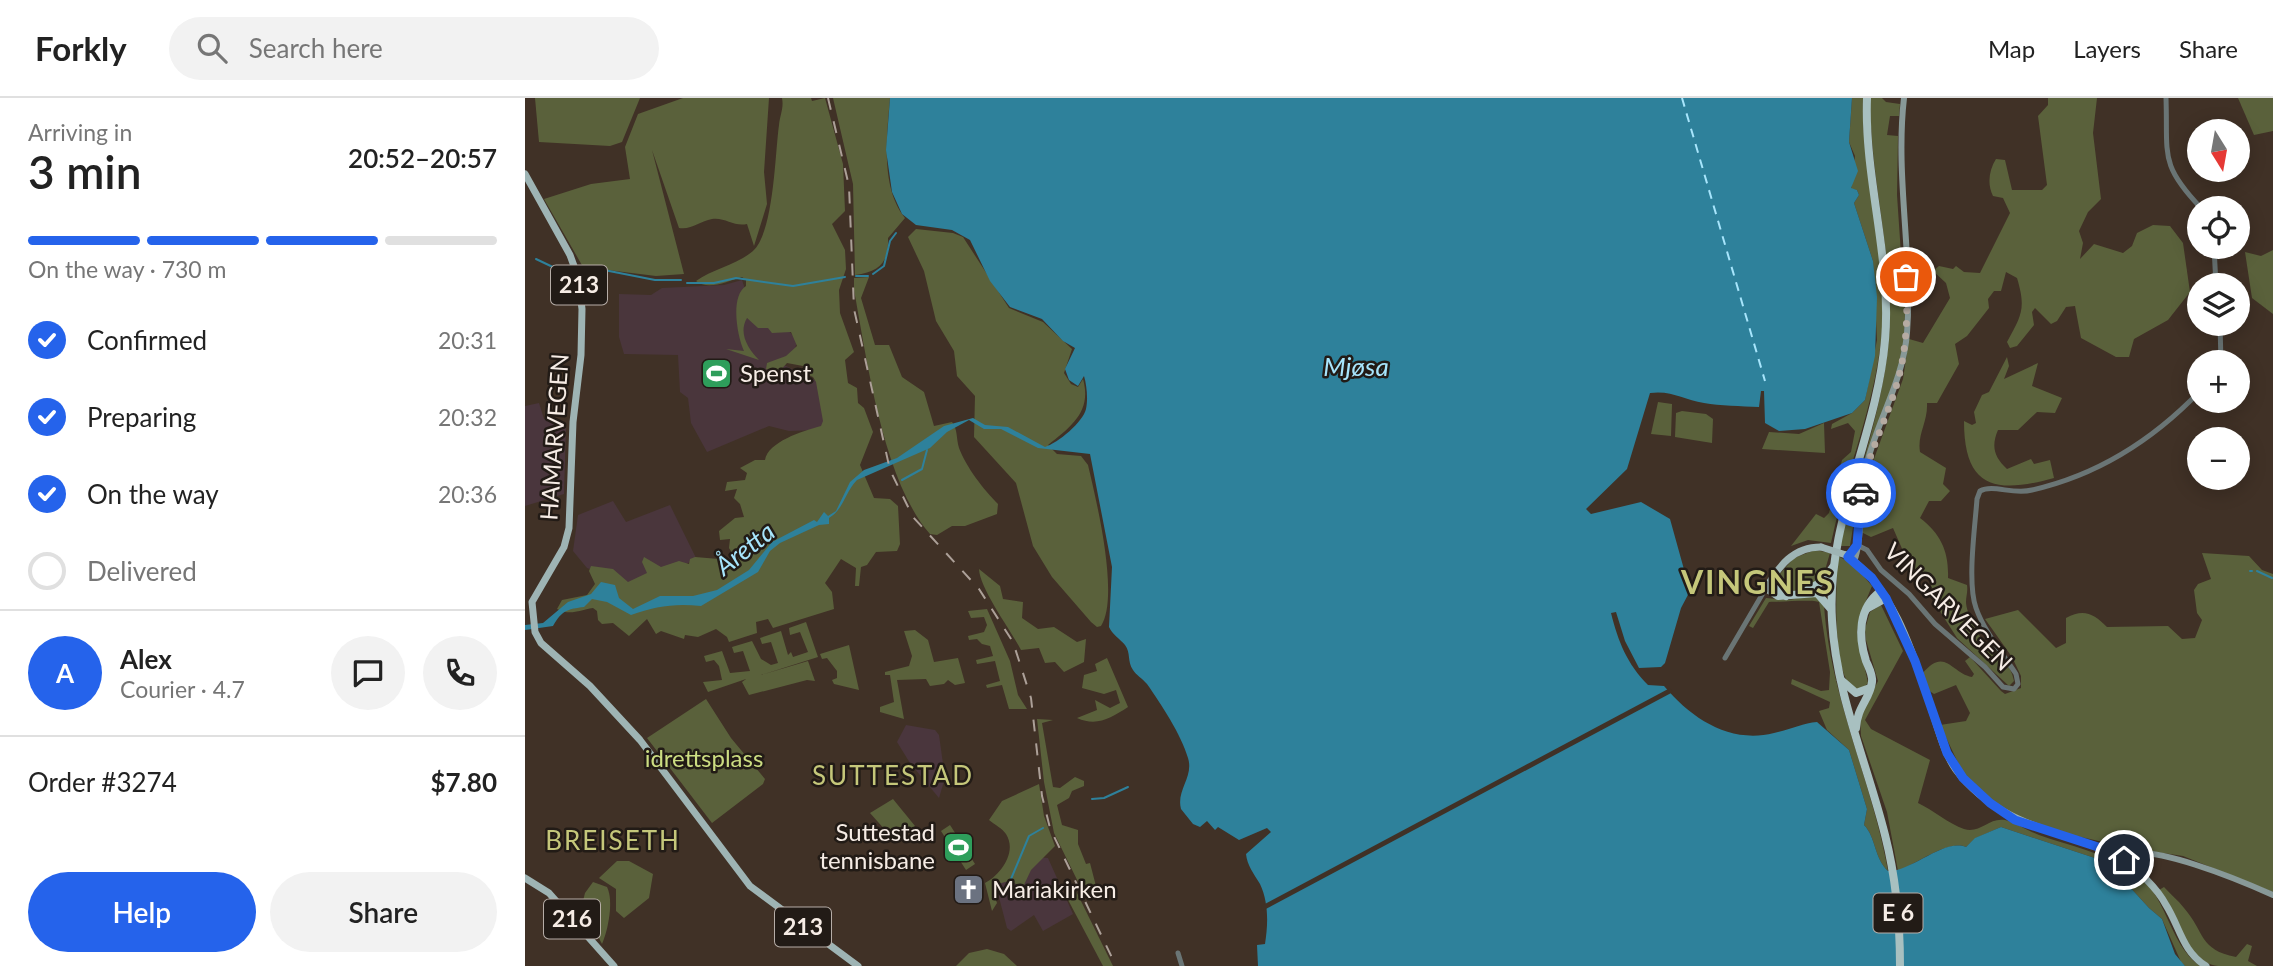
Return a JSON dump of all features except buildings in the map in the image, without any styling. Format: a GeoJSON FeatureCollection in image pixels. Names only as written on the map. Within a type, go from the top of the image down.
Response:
{"type":"FeatureCollection","features":[{"type":"Feature","properties":{"kind":"highway","name":"E 6"},"geometry":{"type":"LineString","coordinates":[[1867,98],[1867,142],[1885,282],[1885,340],[1877,393],[1844,509],[1833,566],[1831,611],[1840,679],[1891,861],[1898,909],[1900,966]]}},
{"type":"Feature","properties":{"kind":"highway"},"geometry":{"type":"LineString","coordinates":[[1801,594],[1820,583],[1833,566]]}},
{"type":"Feature","properties":{"kind":"highway"},"geometry":{"type":"LineString","coordinates":[[1767,586],[1778,596],[1820,595],[1831,611]]}},
{"type":"Feature","properties":{"kind":"highway"},"geometry":{"type":"LineString","coordinates":[[1856,735],[1860,706],[1870,688],[1872,677],[1861,634],[1868,608],[1884,595]]}},
{"type":"Feature","properties":{"kind":"highway"},"geometry":{"type":"LineString","coordinates":[[1840,679],[1856,693],[1870,688]]}},
{"type":"Feature","properties":{"kind":"main road"},"geometry":{"type":"LineString","coordinates":[[1849,558],[1857,545],[1866,468],[1895,391],[1907,335],[1901,145],[1904,98]]}},
{"type":"Feature","properties":{"kind":"main road","name":"HAMARVEGEN"},"geometry":{"type":"LineString","coordinates":[[525,174],[575,268],[582,318],[573,422],[569,528],[559,557],[536,591],[531,610],[533,625],[541,643],[590,686],[647,748],[745,880],[768,902],[858,966]]}},
{"type":"Feature","properties":{"kind":"main road"},"geometry":{"type":"LineString","coordinates":[[1767,586],[1792,555],[1808,548],[1821,547],[1849,558],[1884,595],[1915,661],[1947,753],[1963,778],[1990,803],[2015,820],[2120,857],[2159,894],[2187,950],[2206,966]]}},
{"type":"Feature","properties":{"kind":"main road"},"geometry":{"type":"LineString","coordinates":[[2120,857],[2129,853],[2178,860],[2221,873],[2273,895]]}},
{"type":"Feature","properties":{"kind":"main road","name":"216"},"geometry":{"type":"LineString","coordinates":[[525,878],[549,893],[614,966]]}},
{"type":"Feature","properties":{"kind":"street"},"geometry":{"type":"LineString","coordinates":[[2166,98],[2169,168],[2190,196]]}},
{"type":"Feature","properties":{"kind":"street","name":"VINGARVEGEN"},"geometry":{"type":"LineString","coordinates":[[1857,545],[1867,550],[1881,570],[2003,687],[2014,690],[2018,684],[2016,674],[1985,626],[1974,600],[1972,573],[1977,499],[1980,491],[1990,487],[2016,494],[2097,469],[2132,449],[2187,402]]}},
{"type":"Feature","properties":{"kind":"street"},"geometry":{"type":"LineString","coordinates":[[1725,658],[1767,586]]}},
{"type":"Feature","properties":{"kind":"street"},"geometry":{"type":"LineString","coordinates":[[1178,953],[1182,966]]}},
{"type":"Feature","properties":{"kind":"shaded area"},"geometry":{"type":"Polygon","coordinates":[[[742,280],[746,292],[740,315],[761,325],[788,330],[797,340],[794,355],[780,363],[817,381],[827,416],[819,430],[789,431],[769,426],[707,452],[691,423],[688,398],[680,392],[678,355],[624,354],[619,337],[619,294],[651,295],[662,288],[724,285],[742,280]]]}},
{"type":"Feature","properties":{"kind":"shaded area"},"geometry":{"type":"Polygon","coordinates":[[[539,403],[544,419],[566,425],[564,494],[525,506],[525,406],[539,403]]]}},
{"type":"Feature","properties":{"kind":"shaded area"},"geometry":{"type":"Polygon","coordinates":[[[613,501],[626,522],[670,505],[697,560],[627,583],[587,568],[573,551],[578,515],[613,501]]]}},
{"type":"Feature","properties":{"kind":"shaded area"},"geometry":{"type":"Polygon","coordinates":[[[906,725],[935,730],[939,735],[945,778],[939,798],[910,763],[897,742],[906,725]]]}},
{"type":"Feature","properties":{"kind":"shaded area"},"geometry":{"type":"Polygon","coordinates":[[[1036,857],[1048,858],[1073,914],[1043,931],[1034,915],[1011,931],[1007,928],[996,886],[1036,857]]]}},
{"type":"Feature","properties":{"kind":"green space"},"geometry":{"type":"Polygon","coordinates":[[[535,98],[640,98],[622,142],[610,146],[539,142],[535,98]]]}},
{"type":"Feature","properties":{"kind":"green space"},"geometry":{"type":"Polygon","coordinates":[[[683,98],[769,98],[764,172],[767,204],[754,246],[747,224],[712,219],[688,228],[679,228],[652,150],[684,274],[656,276],[583,267],[544,199],[591,184],[630,179],[625,147],[638,114],[683,98]]]}},
{"type":"Feature","properties":{"kind":"green space"},"geometry":{"type":"Polygon","coordinates":[[[782,98],[811,98],[812,101],[825,98],[843,164],[845,211],[832,224],[845,250],[846,269],[839,290],[840,313],[854,352],[845,360],[848,383],[857,388],[858,403],[864,408],[873,432],[860,465],[874,498],[890,499],[898,506],[900,544],[897,551],[876,552],[867,565],[861,567],[859,586],[855,586],[856,568],[841,559],[825,583],[832,592],[834,609],[773,628],[768,619],[756,622],[757,633],[729,642],[727,637],[716,629],[698,637],[685,635],[684,639],[661,631],[656,634],[647,619],[629,636],[613,623],[602,624],[593,608],[571,612],[557,609],[562,600],[587,595],[595,584],[589,571],[591,566],[613,569],[628,582],[647,573],[642,562],[644,557],[661,567],[679,561],[689,564],[690,559],[695,557],[731,560],[734,556],[729,548],[730,539],[720,540],[719,531],[735,518],[744,517],[740,504],[734,498],[737,489],[725,491],[727,482],[745,480],[747,473],[740,468],[755,460],[765,460],[767,454],[779,443],[821,426],[823,421],[816,382],[806,374],[803,366],[787,363],[778,373],[766,369],[767,363],[786,356],[797,346],[791,332],[772,333],[768,328],[758,328],[747,318],[744,324],[745,340],[759,360],[726,349],[744,351],[737,326],[736,307],[746,280],[742,277],[712,285],[696,281],[747,256],[760,241],[772,191],[782,98]]]}},
{"type":"Feature","properties":{"kind":"green space"},"geometry":{"type":"Polygon","coordinates":[[[833,98],[890,98],[888,176],[897,205],[905,218],[888,238],[887,254],[881,265],[855,275],[853,184],[833,98]]]}},
{"type":"Feature","properties":{"kind":"green space"},"geometry":{"type":"Polygon","coordinates":[[[1852,98],[1863,98],[1863,125],[1883,288],[1881,345],[1869,402],[1831,543],[1808,540],[1791,546],[1816,514],[1824,518],[1829,513],[1842,460],[1851,452],[1855,431],[1848,423],[1831,429],[1832,424],[1852,413],[1865,400],[1877,340],[1873,261],[1854,203],[1859,195],[1857,190],[1851,189],[1855,156],[1849,142],[1852,98]]]}},
{"type":"Feature","properties":{"kind":"green space"},"geometry":{"type":"Polygon","coordinates":[[[1870,98],[1882,98],[1886,102],[1900,104],[1899,116],[1890,116],[1887,135],[1898,136],[1897,195],[1905,313],[1904,339],[1900,363],[1862,471],[1850,546],[1839,546],[1873,428],[1889,337],[1889,280],[1873,150],[1870,98]]]}},
{"type":"Feature","properties":{"kind":"green space"},"geometry":{"type":"Polygon","coordinates":[[[2048,98],[2097,98],[2093,133],[2101,199],[2088,212],[2079,231],[2083,243],[2080,259],[2094,244],[2123,253],[2132,246],[2137,233],[2153,225],[2170,226],[2183,243],[2187,296],[2168,320],[2134,339],[2129,357],[2116,357],[2081,338],[2075,306],[2066,307],[2057,321],[2051,324],[2035,308],[2032,312],[2034,325],[2017,346],[2010,348],[2007,342],[2019,318],[2022,304],[2017,278],[2006,272],[2001,291],[1994,291],[1988,299],[1989,308],[1967,336],[1955,344],[1959,364],[1937,403],[1927,403],[1920,452],[1946,468],[1943,484],[1950,491],[1941,501],[1929,501],[1920,518],[1933,530],[1942,544],[1947,560],[1948,578],[1967,585],[1966,606],[1970,617],[1982,639],[1999,654],[2010,669],[2014,681],[2009,686],[1957,638],[1941,613],[1927,575],[1910,567],[1893,528],[1871,537],[1861,532],[1867,478],[1903,379],[1909,339],[1923,343],[1950,298],[1946,283],[1933,271],[1939,266],[1953,269],[1956,266],[1964,272],[1980,273],[2010,213],[2003,198],[1993,196],[1991,191],[1990,177],[1996,159],[2005,160],[2012,190],[2042,190],[2047,185],[2038,116],[2048,105],[2048,98]]]}},
{"type":"Feature","properties":{"kind":"green space"},"geometry":{"type":"Polygon","coordinates":[[[2238,98],[2273,98],[2273,131],[2254,135],[2251,119],[2247,119],[2238,98]]]}},
{"type":"Feature","properties":{"kind":"green space"},"geometry":{"type":"Polygon","coordinates":[[[916,229],[953,233],[963,237],[1009,308],[1043,322],[1072,349],[1064,373],[1071,384],[1078,387],[1083,379],[1085,400],[1078,417],[1048,445],[1057,454],[1081,456],[1088,465],[1101,523],[1107,571],[1106,612],[1101,626],[1097,627],[1091,622],[1052,577],[1033,546],[1016,483],[974,437],[975,396],[957,376],[954,351],[936,321],[924,271],[908,237],[916,229]]]}},
{"type":"Feature","properties":{"kind":"green space"},"geometry":{"type":"Polygon","coordinates":[[[2273,250],[2273,314],[2252,298],[2246,259],[2250,259],[2250,253],[2261,256],[2273,250]]]}},
{"type":"Feature","properties":{"kind":"green space"},"geometry":{"type":"Polygon","coordinates":[[[869,277],[861,298],[875,345],[889,345],[902,377],[924,392],[934,426],[952,422],[962,455],[976,478],[998,504],[997,514],[965,526],[952,526],[937,535],[930,534],[914,511],[889,452],[871,384],[854,290],[854,278],[869,277]]]}},
{"type":"Feature","properties":{"kind":"green space"},"geometry":{"type":"Polygon","coordinates":[[[2007,357],[2009,366],[2004,379],[2038,363],[2032,386],[2062,398],[2055,413],[2037,412],[2018,430],[1998,430],[1994,446],[1997,456],[2007,469],[2031,459],[2034,464],[2050,460],[2054,478],[2033,483],[2000,485],[1987,481],[1977,473],[1970,461],[1965,444],[1964,421],[1972,425],[1976,423],[1974,412],[1982,395],[1989,392],[2007,357]]]}},
{"type":"Feature","properties":{"kind":"green space"},"geometry":{"type":"Polygon","coordinates":[[[1658,402],[1672,404],[1671,436],[1651,434],[1658,402]]]}},
{"type":"Feature","properties":{"kind":"green space"},"geometry":{"type":"Polygon","coordinates":[[[1682,411],[1706,414],[1713,419],[1712,443],[1675,437],[1676,413],[1682,411]]]}},
{"type":"Feature","properties":{"kind":"green space"},"geometry":{"type":"Polygon","coordinates":[[[1824,423],[1825,453],[1762,449],[1769,432],[1799,434],[1824,423]]]}},
{"type":"Feature","properties":{"kind":"green space"},"geometry":{"type":"Polygon","coordinates":[[[1815,550],[1830,553],[1823,577],[1796,591],[1778,586],[1778,576],[1794,558],[1815,550]]]}},
{"type":"Feature","properties":{"kind":"green space"},"geometry":{"type":"Polygon","coordinates":[[[2202,553],[2249,556],[2262,570],[2273,574],[2273,892],[2183,856],[2130,848],[2045,829],[2003,810],[1963,773],[1940,725],[1966,721],[1970,713],[1956,685],[1934,694],[1928,690],[1922,674],[1930,666],[1942,662],[1972,677],[1974,674],[1965,661],[1970,657],[2005,694],[2021,688],[2021,676],[2012,657],[1985,619],[2018,610],[2056,648],[2066,643],[2066,618],[2078,613],[2093,616],[2107,627],[2168,626],[2182,639],[2195,638],[2202,620],[2197,613],[2194,590],[2198,584],[2211,579],[2202,553]]]}},
{"type":"Feature","properties":{"kind":"green space"},"geometry":{"type":"Polygon","coordinates":[[[1838,556],[1854,565],[1872,586],[1860,615],[1857,632],[1868,683],[1859,692],[1847,681],[1839,655],[1838,556]]]}},
{"type":"Feature","properties":{"kind":"green space"},"geometry":{"type":"Polygon","coordinates":[[[979,569],[1000,586],[1003,599],[1023,602],[1022,618],[1038,629],[1054,627],[1077,642],[1086,639],[1084,662],[1064,672],[1055,662],[1045,663],[1039,648],[1021,650],[984,587],[979,569]]]}},
{"type":"Feature","properties":{"kind":"green space"},"geometry":{"type":"Polygon","coordinates":[[[1814,595],[1824,605],[1834,673],[1881,837],[1888,871],[1883,866],[1871,835],[1864,825],[1867,809],[1849,750],[1827,730],[1819,711],[1829,708],[1830,702],[1791,684],[1792,679],[1821,691],[1829,690],[1830,672],[1819,602],[1769,602],[1753,628],[1749,626],[1766,598],[1789,600],[1814,595]]]}},
{"type":"Feature","properties":{"kind":"green space"},"geometry":{"type":"Polygon","coordinates":[[[1881,605],[1903,651],[1865,720],[1871,729],[1930,760],[1918,803],[1964,829],[1975,829],[1994,821],[2005,820],[2129,869],[2152,890],[2180,944],[2200,966],[2185,966],[2181,962],[2162,919],[2107,862],[2001,827],[1976,838],[1966,847],[1959,845],[1941,849],[1898,871],[1887,812],[1861,736],[1860,717],[1878,681],[1865,629],[1870,612],[1881,605]]]}},
{"type":"Feature","properties":{"kind":"green space"},"geometry":{"type":"Polygon","coordinates":[[[987,609],[1010,661],[1018,695],[1027,709],[1009,709],[1002,685],[987,688],[986,685],[1000,681],[995,661],[977,664],[976,660],[993,656],[990,646],[977,639],[969,640],[968,636],[984,632],[987,625],[984,617],[971,618],[968,611],[987,609]]]}},
{"type":"Feature","properties":{"kind":"green space"},"geometry":{"type":"Polygon","coordinates":[[[806,622],[818,657],[761,675],[808,661],[815,681],[807,680],[749,695],[742,682],[746,679],[708,692],[703,682],[722,680],[719,666],[714,660],[706,662],[704,656],[722,651],[730,673],[750,671],[743,651],[734,653],[732,647],[752,641],[761,659],[771,665],[778,663],[771,642],[762,644],[760,638],[781,631],[788,655],[791,652],[793,657],[808,652],[800,632],[790,635],[789,628],[806,622]]]}},
{"type":"Feature","properties":{"kind":"green space"},"geometry":{"type":"Polygon","coordinates":[[[915,630],[928,640],[934,662],[958,658],[965,683],[955,685],[948,680],[944,684],[930,686],[926,679],[897,680],[904,719],[880,712],[880,707],[894,702],[890,675],[885,675],[885,672],[909,666],[912,656],[904,631],[915,630]]]}},
{"type":"Feature","properties":{"kind":"green space"},"geometry":{"type":"Polygon","coordinates":[[[849,645],[859,690],[834,684],[832,680],[837,678],[837,671],[827,658],[822,659],[820,654],[849,645]]]}},
{"type":"Feature","properties":{"kind":"green space"},"geometry":{"type":"Polygon","coordinates":[[[1107,658],[1128,707],[1110,718],[1097,721],[1077,718],[1097,710],[1095,700],[1110,708],[1120,703],[1116,690],[1104,694],[1082,688],[1084,675],[1097,671],[1095,664],[1107,658]]]}},
{"type":"Feature","properties":{"kind":"green space","name":"idrettsplass"},"geometry":{"type":"Polygon","coordinates":[[[706,699],[731,738],[765,779],[763,784],[712,823],[647,738],[706,699]]]}},
{"type":"Feature","properties":{"kind":"green space"},"geometry":{"type":"Polygon","coordinates":[[[1037,719],[1053,720],[1042,723],[1053,787],[1060,788],[1075,777],[1084,781],[1084,786],[1072,791],[1069,798],[1057,805],[1062,825],[1078,830],[1078,844],[1086,864],[1090,863],[1097,890],[1084,894],[1054,833],[1044,782],[1037,719]]]}},
{"type":"Feature","properties":{"kind":"green space"},"geometry":{"type":"Polygon","coordinates":[[[1039,784],[1044,816],[1055,846],[1031,870],[1023,887],[1009,881],[994,885],[992,889],[997,903],[992,911],[985,883],[1001,869],[1010,849],[1006,834],[989,820],[1002,801],[1039,784]]]}},
{"type":"Feature","properties":{"kind":"green space"},"geometry":{"type":"Polygon","coordinates":[[[893,799],[915,826],[894,840],[870,813],[893,799]]]}},
{"type":"Feature","properties":{"kind":"green space","name":"Suttestad tennisbane"},"geometry":{"type":"Polygon","coordinates":[[[950,825],[975,864],[966,870],[941,831],[950,825]]]}},
{"type":"Feature","properties":{"kind":"green space"},"geometry":{"type":"Polygon","coordinates":[[[617,861],[629,861],[653,874],[649,898],[624,918],[616,911],[616,889],[599,878],[617,861]]]}},
{"type":"Feature","properties":{"kind":"green space"},"geometry":{"type":"Polygon","coordinates":[[[593,882],[607,887],[609,893],[609,916],[602,944],[582,905],[585,893],[593,882]]]}},
{"type":"Feature","properties":{"kind":"green space"},"geometry":{"type":"Polygon","coordinates":[[[2164,887],[2191,917],[2209,945],[2224,954],[2236,957],[2247,944],[2252,946],[2248,961],[2257,966],[2218,966],[2198,956],[2183,935],[2159,890],[2164,887]]]}},
{"type":"Feature","properties":{"kind":"green space"},"geometry":{"type":"Polygon","coordinates":[[[1076,891],[1113,966],[1103,966],[1066,896],[1076,891]]]}},
{"type":"Feature","properties":{"kind":"green space"},"geometry":{"type":"Polygon","coordinates":[[[987,949],[1004,954],[1017,966],[956,966],[969,953],[987,949]]]}},
{"type":"Feature","properties":{"kind":"water","name":"Mjøsa"},"geometry":{"type":"Polygon","coordinates":[[[890,98],[1852,98],[1849,142],[1858,171],[1851,188],[1857,190],[1859,195],[1854,203],[1873,261],[1877,297],[1875,356],[1865,400],[1852,413],[1805,429],[1779,431],[1765,423],[1764,391],[1761,391],[1759,407],[1710,404],[1671,394],[1650,393],[1627,469],[1586,509],[1591,514],[1641,502],[1670,519],[1690,591],[1681,608],[1665,663],[1661,667],[1639,668],[1625,641],[1616,612],[1611,613],[1620,643],[1634,669],[1648,685],[1664,686],[1687,709],[1727,732],[1758,735],[1817,722],[1849,750],[1867,809],[1864,825],[1871,835],[1883,866],[1888,871],[1907,866],[1948,847],[1966,847],[1975,838],[2001,827],[2107,862],[2162,919],[2175,954],[2185,966],[1258,966],[1257,945],[1265,944],[1266,937],[1266,906],[1263,891],[1249,866],[1246,854],[1271,832],[1267,828],[1239,840],[1218,827],[1215,830],[1207,821],[1200,827],[1193,824],[1181,809],[1181,796],[1189,771],[1185,749],[1176,729],[1147,684],[1133,670],[1125,645],[1109,627],[1112,567],[1090,454],[1038,448],[1001,429],[984,429],[969,420],[947,432],[930,448],[857,480],[838,510],[829,518],[829,524],[819,525],[780,543],[770,551],[758,572],[701,606],[666,606],[631,615],[607,602],[592,599],[584,607],[563,613],[553,626],[525,630],[525,625],[543,623],[568,602],[591,594],[601,582],[615,585],[619,598],[633,609],[660,596],[693,596],[717,590],[749,570],[772,542],[814,520],[817,522],[824,512],[828,516],[836,511],[850,482],[864,470],[897,458],[944,426],[973,418],[985,425],[1008,427],[1045,447],[1063,437],[1080,420],[1087,405],[1084,376],[1078,386],[1069,380],[1065,369],[1075,348],[1063,341],[1042,319],[1010,307],[990,281],[970,240],[952,230],[916,225],[902,214],[892,192],[886,150],[890,98]]]}},
{"type":"Feature","properties":{"kind":"pier"},"geometry":{"type":"Polygon","coordinates":[[[1670,688],[1673,692],[1262,911],[1261,906],[1670,688]]]}},
{"type":"Feature","properties":{"kind":"waterway"},"geometry":{"type":"LineString","coordinates":[[873,274],[884,266],[890,241],[896,233]]}},
{"type":"Feature","properties":{"kind":"waterway"},"geometry":{"type":"LineString","coordinates":[[536,259],[557,269]]}},
{"type":"Feature","properties":{"kind":"waterway"},"geometry":{"type":"LineString","coordinates":[[582,271],[604,270],[655,280],[681,280]]}},
{"type":"Feature","properties":{"kind":"waterway"},"geometry":{"type":"LineString","coordinates":[[856,276],[868,276]]}},
{"type":"Feature","properties":{"kind":"waterway"},"geometry":{"type":"LineString","coordinates":[[687,283],[714,283],[736,278],[793,286],[845,277]]}},
{"type":"Feature","properties":{"kind":"waterway","name":"Åretta"},"geometry":{"type":"LineString","coordinates":[[902,480],[922,469],[927,450]]}},
{"type":"Feature","properties":{"kind":"waterway"},"geometry":{"type":"LineString","coordinates":[[2257,571],[2272,578]]}},
{"type":"Feature","properties":{"kind":"waterway"},"geometry":{"type":"LineString","coordinates":[[1092,799],[1104,798],[1128,787]]}},
{"type":"Feature","properties":{"kind":"waterway"},"geometry":{"type":"LineString","coordinates":[[1011,879],[1029,836],[1043,828]]}},
{"type":"Feature","properties":{"kind":"ferry route"},"geometry":{"type":"LineString","coordinates":[[1682,98],[1765,381]]}},
{"type":"Feature","properties":{"kind":"railway"},"geometry":{"type":"LineString","coordinates":[[828,98],[849,186],[854,309],[890,470],[913,517],[979,589],[1013,642],[1031,698],[1042,796],[1050,828],[1116,966]]}},
{"type":"Feature","properties":{"kind":"way so far"},"geometry":{"type":"LineString","coordinates":[[1861,493],[1870,453],[1899,378],[1907,335],[1906,277]]}},
{"type":"Feature","properties":{"kind":"place","name":"Spenst"},"geometry":{"type":"Point","coordinates":[717,374]}},
{"type":"Feature","properties":{"kind":"place","name":"Suttestad tennisbane"},"geometry":{"type":"Point","coordinates":[958,847]}},
{"type":"Feature","properties":{"kind":"place","name":"Mariakirken"},"geometry":{"type":"Point","coordinates":[969,890]}},
{"type":"Feature","properties":{"kind":"district","name":"VINGNES"},"geometry":{"type":"Point","coordinates":[1758,583]}},
{"type":"Feature","properties":{"kind":"district","name":"SUTTESTAD"},"geometry":{"type":"Point","coordinates":[893,776]}},
{"type":"Feature","properties":{"kind":"district","name":"BREISETH"},"geometry":{"type":"Point","coordinates":[613,841]}},
{"type":"Feature","properties":{"kind":"route"},"geometry":{"type":"LineString","coordinates":[[1861,493],[1857,545],[1848,557],[1872,578],[1897,619],[1956,769],[1988,802],[2006,815],[2030,826],[2101,848],[2124,860]]}}]}
